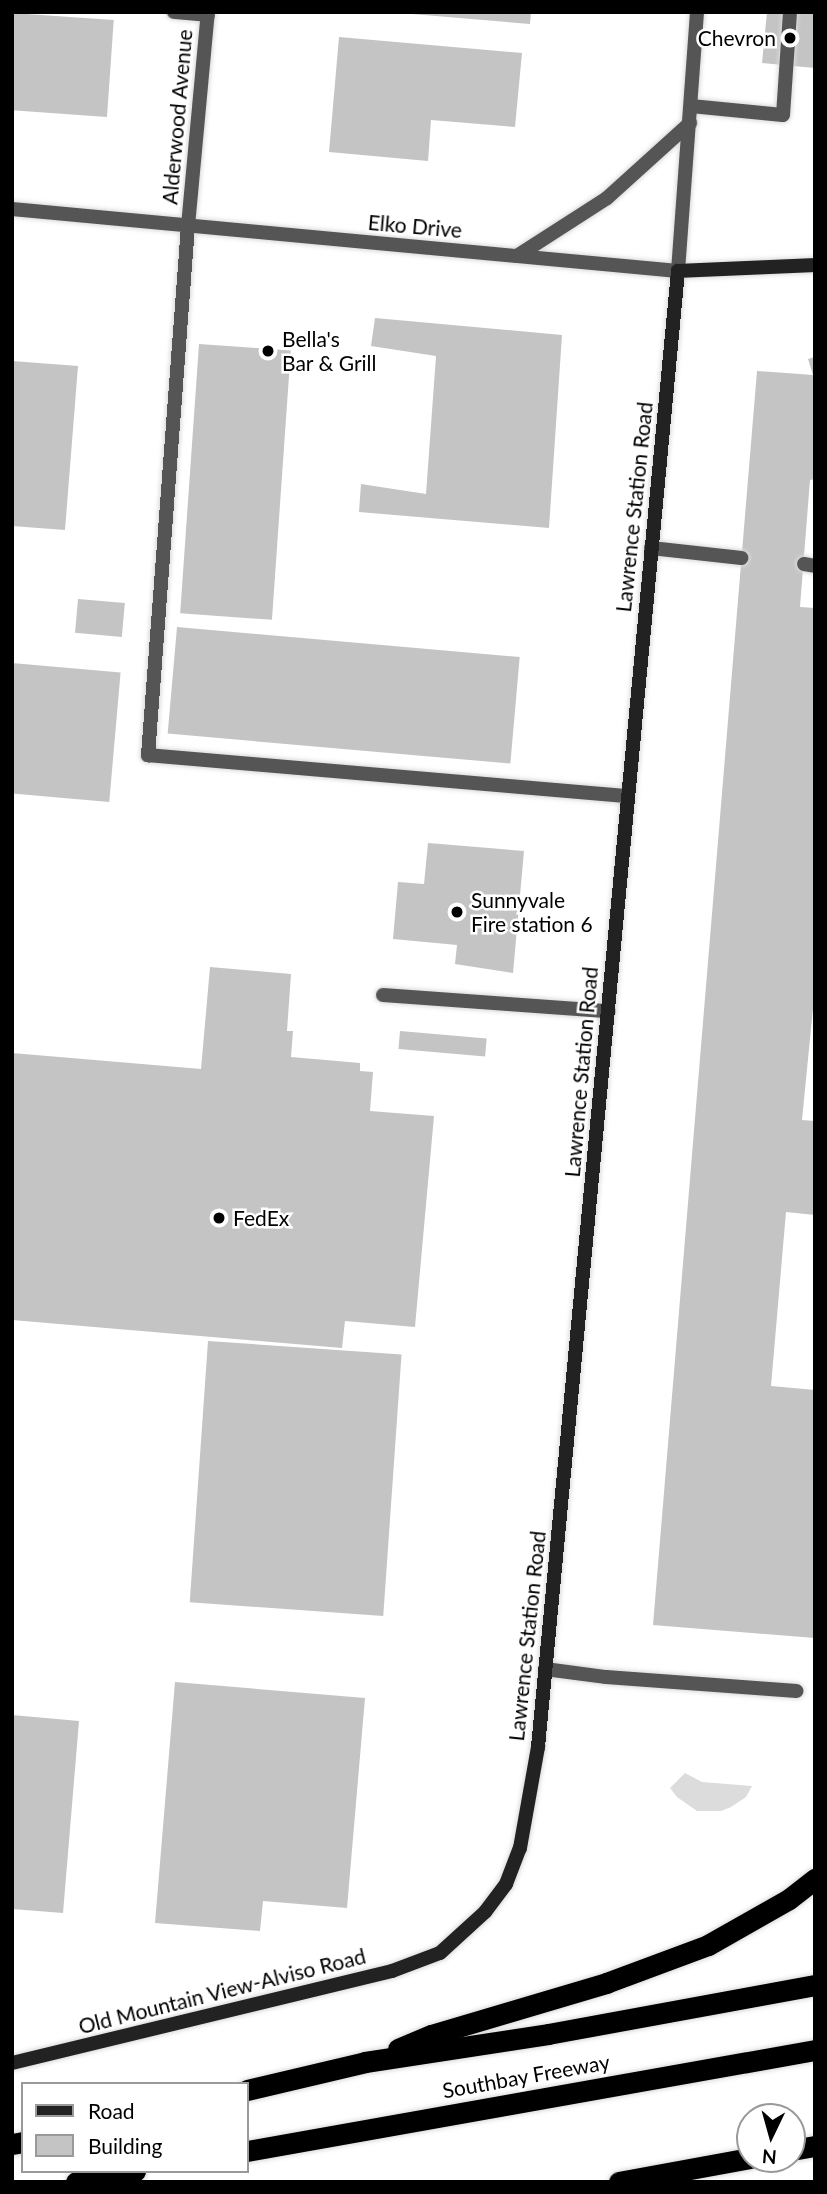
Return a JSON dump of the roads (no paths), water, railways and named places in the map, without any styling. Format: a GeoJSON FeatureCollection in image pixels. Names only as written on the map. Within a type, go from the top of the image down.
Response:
{"type":"FeatureCollection","features":[{"type":"Feature","properties":{"kind":"highway"},"geometry":{"type":"LineString","coordinates":[[365,2062],[431,2035],[606,1983],[708,1945],[789,1899],[815,1879]]}},
{"type":"Feature","properties":{"kind":"highway"},"geometry":{"type":"LineString","coordinates":[[248,2090],[365,2062],[548,2034],[815,1985]]}},
{"type":"Feature","properties":{"kind":"highway","name":"Southbay Freeway"},"geometry":{"type":"LineString","coordinates":[[248,2151],[815,2050]]}},
{"type":"Feature","properties":{"kind":"highway"},"geometry":{"type":"LineString","coordinates":[[619,2182],[736,2161]]}},
{"type":"Feature","properties":{"kind":"highway"},"geometry":{"type":"LineString","coordinates":[[76,2182],[124,2173]]}},
{"type":"Feature","properties":{"kind":"street"},"geometry":{"type":"LineString","coordinates":[[173,12],[208,14]]}},
{"type":"Feature","properties":{"kind":"street","name":"Lawrence Station Road"},"geometry":{"type":"LineString","coordinates":[[440,1953],[485,1912],[506,1884],[520,1848],[538,1747],[678,271],[697,12]]}},
{"type":"Feature","properties":{"kind":"street"},"geometry":{"type":"LineString","coordinates":[[691,106],[783,115],[790,12]]}},
{"type":"Feature","properties":{"kind":"street","name":"Alderwood Avenue"},"geometry":{"type":"LineString","coordinates":[[208,14],[188,226],[148,755],[627,796]]}},
{"type":"Feature","properties":{"kind":"street"},"geometry":{"type":"LineString","coordinates":[[517,256],[607,198],[690,123]]}},
{"type":"Feature","properties":{"kind":"street","name":"Elko Drive"},"geometry":{"type":"LineString","coordinates":[[12,209],[678,271],[815,265]]}},
{"type":"Feature","properties":{"kind":"street"},"geometry":{"type":"LineString","coordinates":[[651,548],[741,558]]}},
{"type":"Feature","properties":{"kind":"street"},"geometry":{"type":"LineString","coordinates":[[383,995],[608,1011]]}},
{"type":"Feature","properties":{"kind":"street"},"geometry":{"type":"LineString","coordinates":[[545,1670],[606,1678],[796,1691]]}},
{"type":"Feature","properties":{"kind":"street","name":"Old Mountain View-Alviso Road"},"geometry":{"type":"LineString","coordinates":[[12,2063],[392,1972],[440,1953]]}},
{"type":"Feature","properties":{"kind":"place","name":"Chevron"},"geometry":{"type":"Point","coordinates":[790,38]}},
{"type":"Feature","properties":{"kind":"place","name":"Bella's Bar & Grill"},"geometry":{"type":"Point","coordinates":[268,351]}},
{"type":"Feature","properties":{"kind":"place","name":"Sunnyvale Fire station 6"},"geometry":{"type":"Point","coordinates":[457,912]}},
{"type":"Feature","properties":{"kind":"place","name":"FedEx"},"geometry":{"type":"Point","coordinates":[219,1218]}}]}
